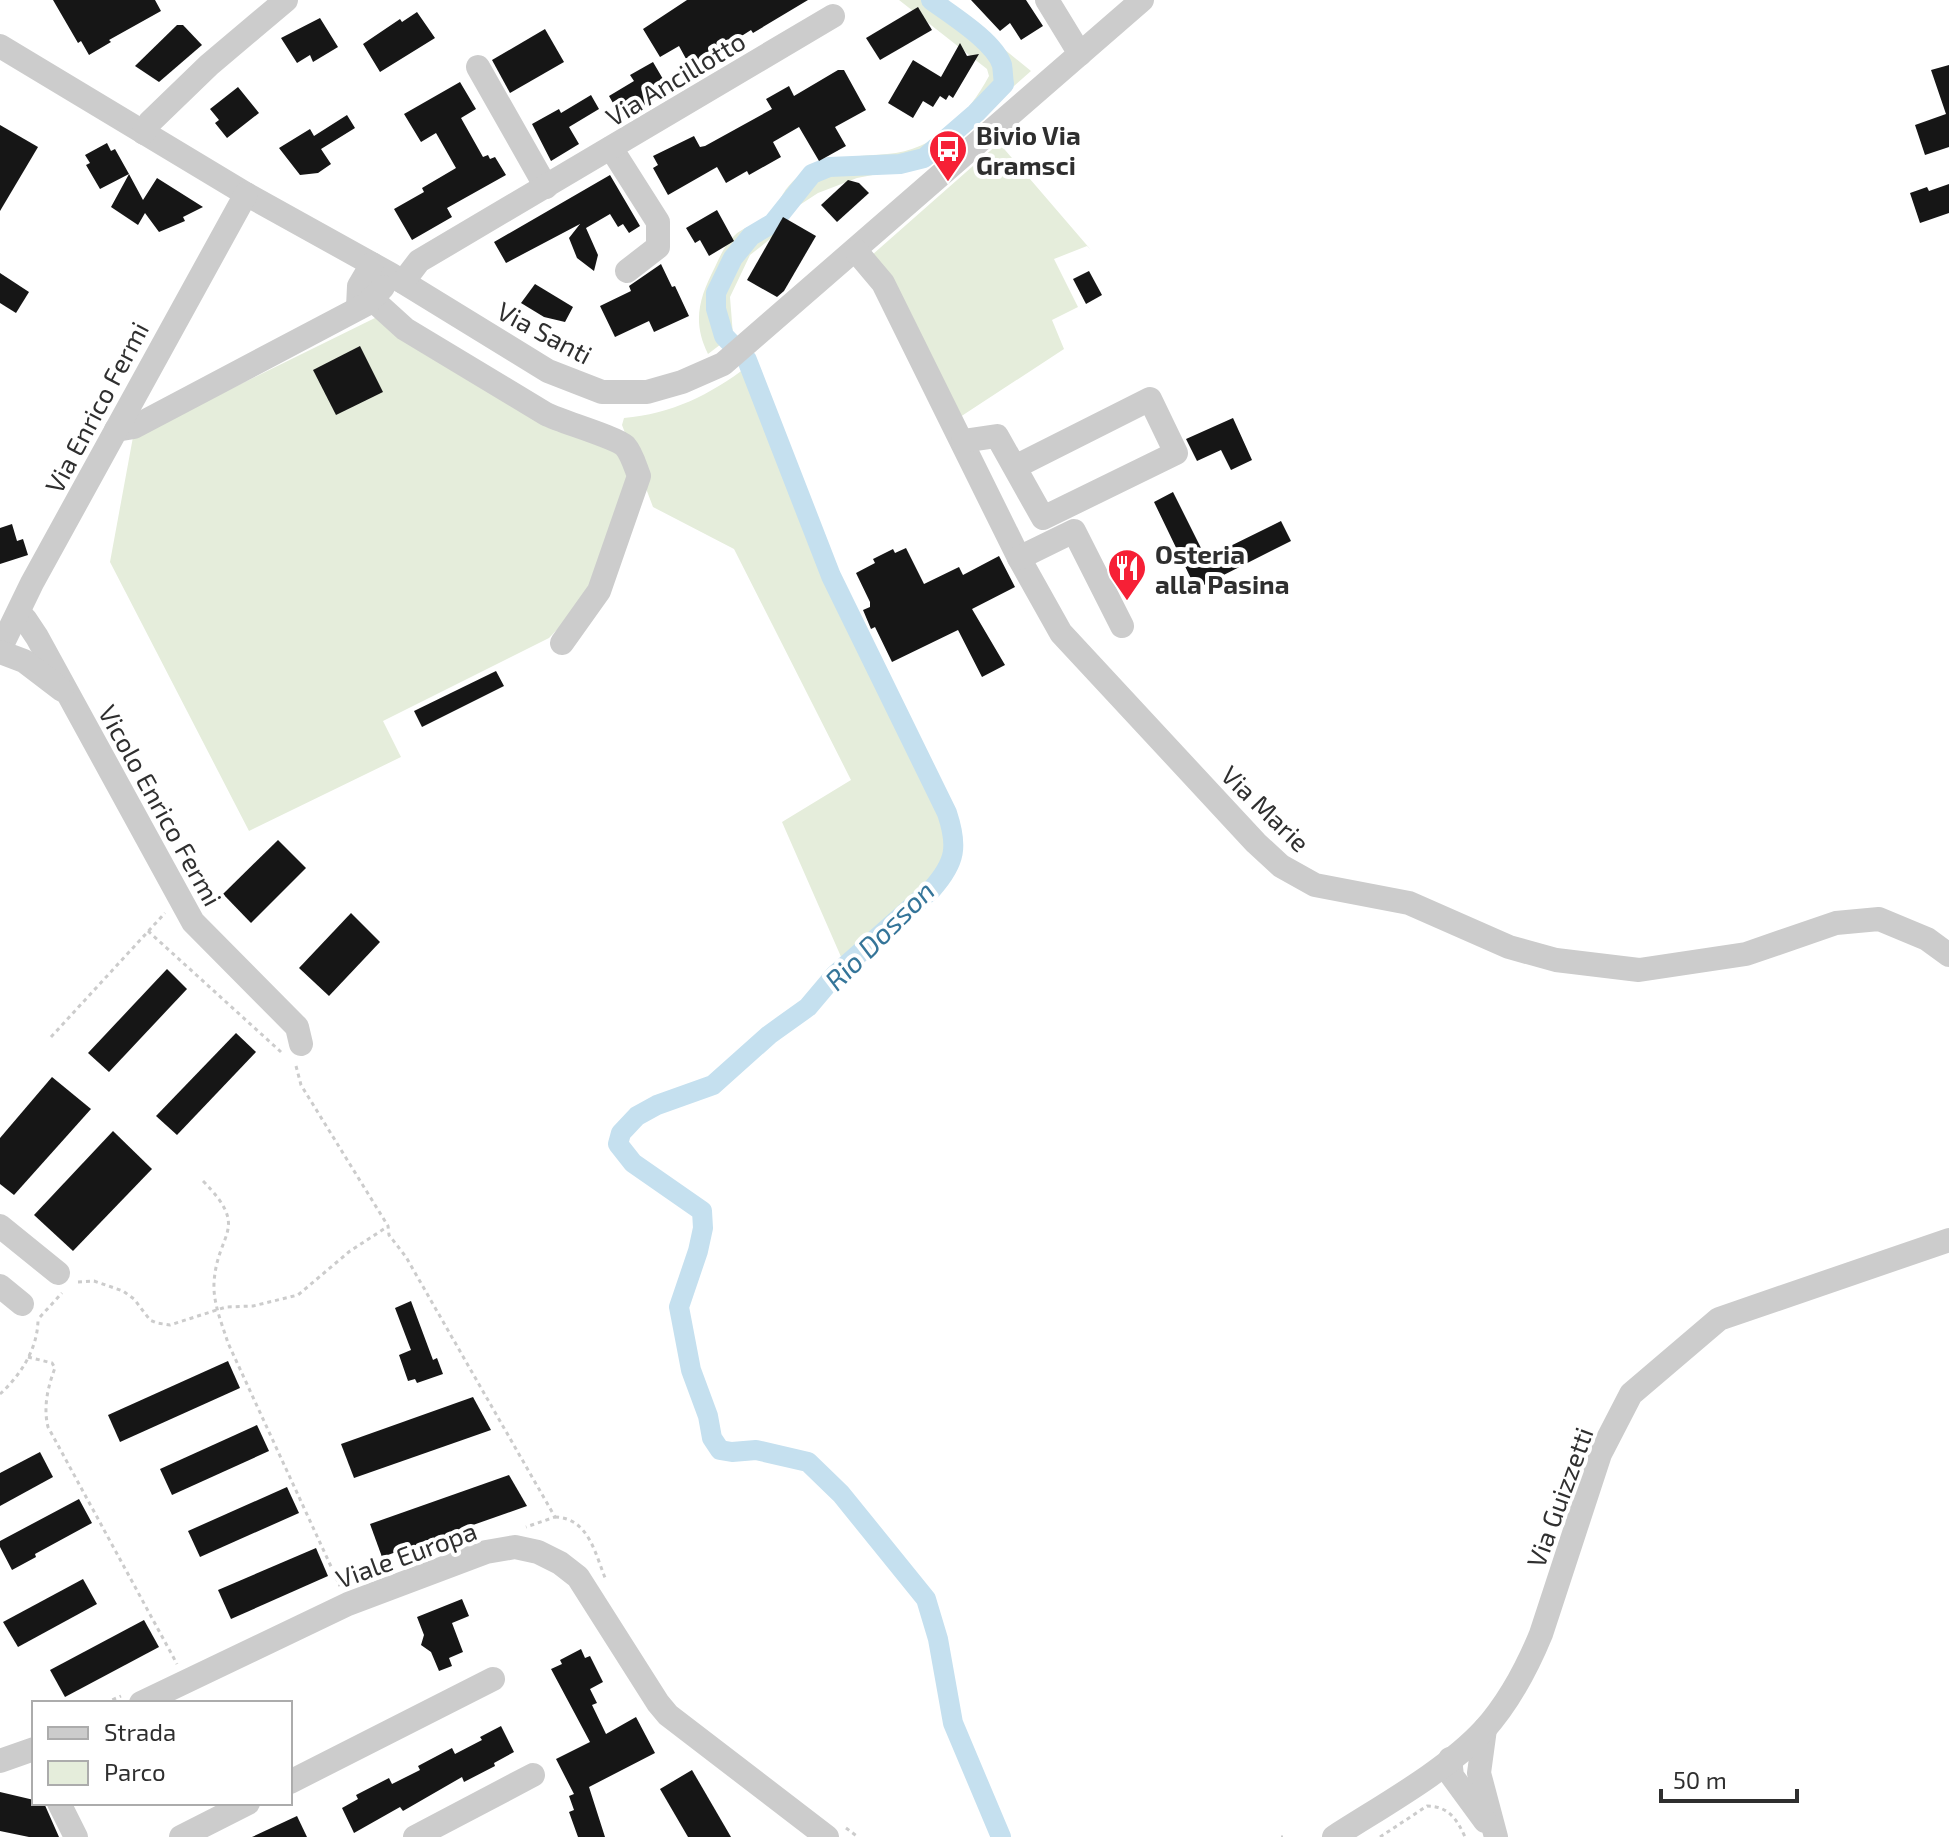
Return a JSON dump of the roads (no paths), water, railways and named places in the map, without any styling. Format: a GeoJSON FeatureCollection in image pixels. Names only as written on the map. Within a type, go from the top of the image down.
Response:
{"type":"FeatureCollection","features":[{"type":"Feature","properties":{"kind":"street"},"geometry":{"type":"LineString","coordinates":[[144,133],[150,122],[209,65],[286,0]]}},
{"type":"Feature","properties":{"kind":"street"},"geometry":{"type":"LineString","coordinates":[[1047,0],[1080,54]]}},
{"type":"Feature","properties":{"kind":"street","name":"Via Santi"},"geometry":{"type":"LineString","coordinates":[[0,46],[246,194],[388,273],[548,371],[602,392],[647,392],[682,382],[723,364],[1142,0]]}},
{"type":"Feature","properties":{"kind":"street","name":"Via Ancillotto"},"geometry":{"type":"LineString","coordinates":[[388,273],[419,261],[833,16]]}},
{"type":"Feature","properties":{"kind":"street"},"geometry":{"type":"LineString","coordinates":[[478,67],[546,187]]}},
{"type":"Feature","properties":{"kind":"street"},"geometry":{"type":"LineString","coordinates":[[611,148],[658,222],[658,247],[627,271]]}},
{"type":"Feature","properties":{"kind":"street","name":"Via Enrico Fermi"},"geometry":{"type":"LineString","coordinates":[[0,650],[32,583],[246,194]]}},
{"type":"Feature","properties":{"kind":"street","name":"Via Marie"},"geometry":{"type":"LineString","coordinates":[[856,251],[883,283],[1019,558],[1061,633],[1281,866],[1315,885],[1409,903],[1509,947],[1544,957],[1639,970],[1746,954],[1836,923],[1879,919],[1927,939],[1949,955]]}},
{"type":"Feature","properties":{"kind":"street"},"geometry":{"type":"LineString","coordinates":[[388,273],[359,286],[366,304],[546,414],[614,439],[629,451],[639,476],[599,591],[562,643]]}},
{"type":"Feature","properties":{"kind":"street"},"geometry":{"type":"LineString","coordinates":[[116,430],[134,427],[366,304]]}},
{"type":"Feature","properties":{"kind":"street"},"geometry":{"type":"LineString","coordinates":[[963,441],[997,436],[1043,518],[1176,453],[1150,399],[1015,467]]}},
{"type":"Feature","properties":{"kind":"street"},"geometry":{"type":"LineString","coordinates":[[1019,558],[1074,531],[1122,626]]}},
{"type":"Feature","properties":{"kind":"street","name":"Vicolo Enrico Fermi"},"geometry":{"type":"LineString","coordinates":[[17,616],[25,619],[37,637],[193,922],[297,1027],[294,1055]]}},
{"type":"Feature","properties":{"kind":"street","name":"Vicolo Enrico Fermi"},"geometry":{"type":"LineString","coordinates":[[0,650],[24,661],[70,697]]}},
{"type":"Feature","properties":{"kind":"street"},"geometry":{"type":"LineString","coordinates":[[3,1233],[58,1273]]}},
{"type":"Feature","properties":{"kind":"street","name":"Via Guizzetti"},"geometry":{"type":"LineString","coordinates":[[1334,1837],[1450,1759],[1485,1729],[1529,1664],[1600,1454],[1631,1394],[1719,1319],[1949,1240]]}},
{"type":"Feature","properties":{"kind":"street"},"geometry":{"type":"LineString","coordinates":[[0,1286],[31,1315]]}},
{"type":"Feature","properties":{"kind":"street","name":"Viale Europa"},"geometry":{"type":"LineString","coordinates":[[135,1698],[185,1682],[348,1604],[486,1552],[515,1547],[538,1552],[578,1577],[668,1715],[836,1832]]}},
{"type":"Feature","properties":{"kind":"street"},"geometry":{"type":"LineString","coordinates":[[292,1781],[493,1679]]}},
{"type":"Feature","properties":{"kind":"street"},"geometry":{"type":"LineString","coordinates":[[1477,1797],[1485,1729]]}},
{"type":"Feature","properties":{"kind":"street"},"geometry":{"type":"LineString","coordinates":[[0,1761],[32,1751]]}},
{"type":"Feature","properties":{"kind":"street"},"geometry":{"type":"LineString","coordinates":[[1450,1759],[1452,1776],[1477,1797],[1496,1837]]}},
{"type":"Feature","properties":{"kind":"street"},"geometry":{"type":"LineString","coordinates":[[415,1837],[533,1775]]}},
{"type":"Feature","properties":{"kind":"street"},"geometry":{"type":"LineString","coordinates":[[1403,1792],[1434,1788],[1477,1797]]}},
{"type":"Feature","properties":{"kind":"street"},"geometry":{"type":"LineString","coordinates":[[60,1805],[76,1837]]}},
{"type":"Feature","properties":{"kind":"street"},"geometry":{"type":"LineString","coordinates":[[181,1837],[244,1805]]}},
{"type":"Feature","properties":{"kind":"waterway","name":"Rio Dosson"},"geometry":{"type":"LineString","coordinates":[[931,0],[990,47],[1002,65],[1004,84],[924,158],[900,164],[829,167],[812,174],[773,223],[751,236],[733,258],[716,293],[716,309],[724,336],[747,360],[831,576],[947,813],[953,835],[953,853],[946,870],[932,889],[835,975],[808,1007],[769,1035],[713,1085],[657,1105],[637,1116],[621,1133],[618,1144],[633,1163],[702,1211],[703,1228],[698,1251],[679,1307],[691,1370],[708,1416],[712,1438],[720,1450],[756,1450],[808,1462],[841,1494],[926,1599],[938,1639],[953,1723],[1001,1837]]}},
{"type":"Feature","properties":{"kind":"place","name":"Bivio Via Gramsci"},"geometry":{"type":"Point","coordinates":[948,183]}},
{"type":"Feature","properties":{"kind":"place","name":"Osteria alla Pasina"},"geometry":{"type":"Point","coordinates":[1127,602]}}]}
